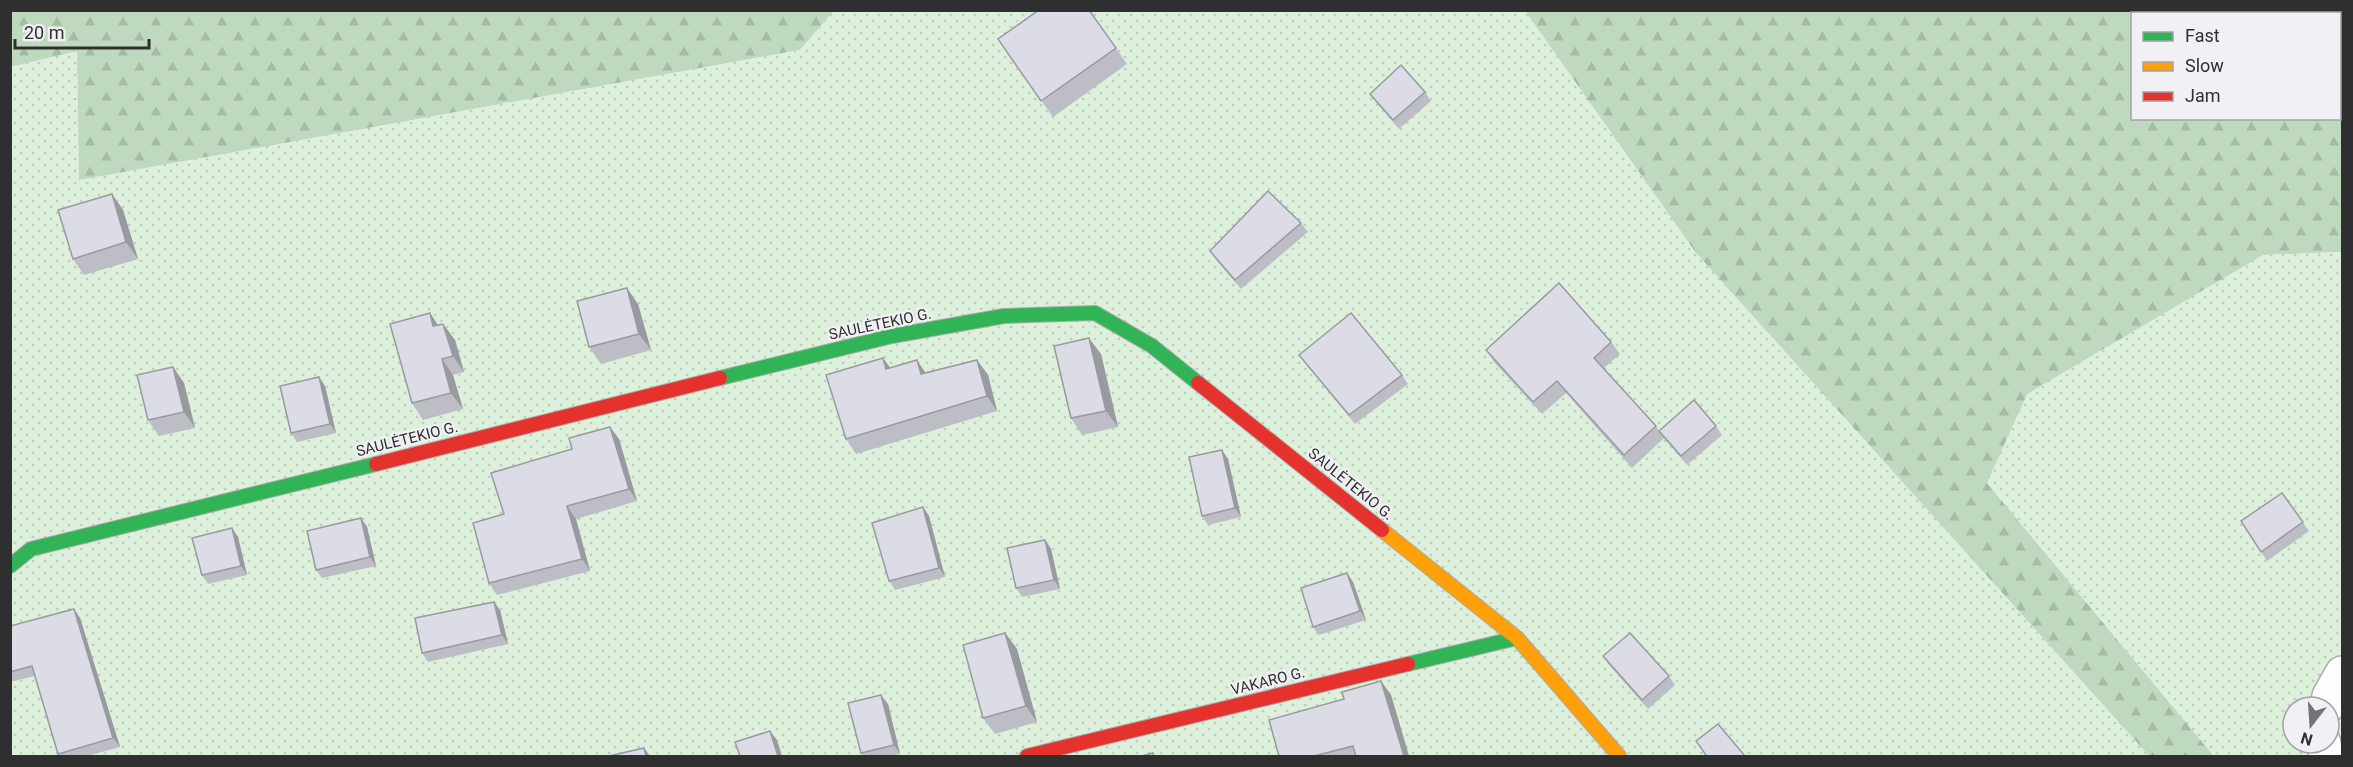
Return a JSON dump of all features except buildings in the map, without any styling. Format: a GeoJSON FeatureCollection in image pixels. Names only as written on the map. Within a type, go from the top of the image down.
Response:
{"type":"FeatureCollection","features":[{"type":"Feature","properties":{"kind":"street","name":"SAULĖTEKIO G."},"geometry":{"type":"LineString","coordinates":[[10,566],[31,549],[892,336],[1004,316],[1095,313],[1152,346],[1517,638],[1619,756]]}},
{"type":"Feature","properties":{"kind":"street","name":"VAKARO G."},"geometry":{"type":"LineString","coordinates":[[1027,756],[1517,638]]}},
{"type":"Feature","properties":{"kind":"street"},"geometry":{"type":"LineString","coordinates":[[2330,695],[2343,673]]}},
{"type":"Feature","properties":{"kind":"green space"},"geometry":{"type":"Polygon","coordinates":[[[10,11],[834,11],[800,50],[78,181],[77,52],[11,67],[10,11]]]}},
{"type":"Feature","properties":{"kind":"green space"},"geometry":{"type":"Polygon","coordinates":[[[834,11],[1525,11],[1696,253],[2149,756],[11,756],[10,67],[77,51],[79,180],[800,50],[834,11]]]}},
{"type":"Feature","properties":{"kind":"green space"},"geometry":{"type":"Polygon","coordinates":[[[1525,11],[2342,11],[2342,252],[2263,255],[1987,483],[2214,756],[2149,756],[1696,253],[1525,11]]]}},
{"type":"Feature","properties":{"kind":"green space"},"geometry":{"type":"Polygon","coordinates":[[[2342,252],[2342,756],[2214,756],[1987,483],[2027,394],[2263,255],[2342,252]]]}},
{"type":"Feature","properties":{"kind":"traffic: fast"},"geometry":{"type":"LineString","coordinates":[[720,378],[892,336],[1004,316],[1095,313],[1152,346],[1198,383]]}},
{"type":"Feature","properties":{"kind":"traffic: fast"},"geometry":{"type":"LineString","coordinates":[[10,566],[31,549],[376,464]]}},
{"type":"Feature","properties":{"kind":"traffic: fast"},"geometry":{"type":"LineString","coordinates":[[1408,664],[1517,638]]}},
{"type":"Feature","properties":{"kind":"traffic: slow"},"geometry":{"type":"LineString","coordinates":[[1382,530],[1517,638],[1619,756]]}},
{"type":"Feature","properties":{"kind":"traffic: jam"},"geometry":{"type":"LineString","coordinates":[[376,464],[720,378]]}},
{"type":"Feature","properties":{"kind":"traffic: jam"},"geometry":{"type":"LineString","coordinates":[[1198,383],[1382,530]]}},
{"type":"Feature","properties":{"kind":"traffic: jam"},"geometry":{"type":"LineString","coordinates":[[1027,756],[1408,664]]}}]}
